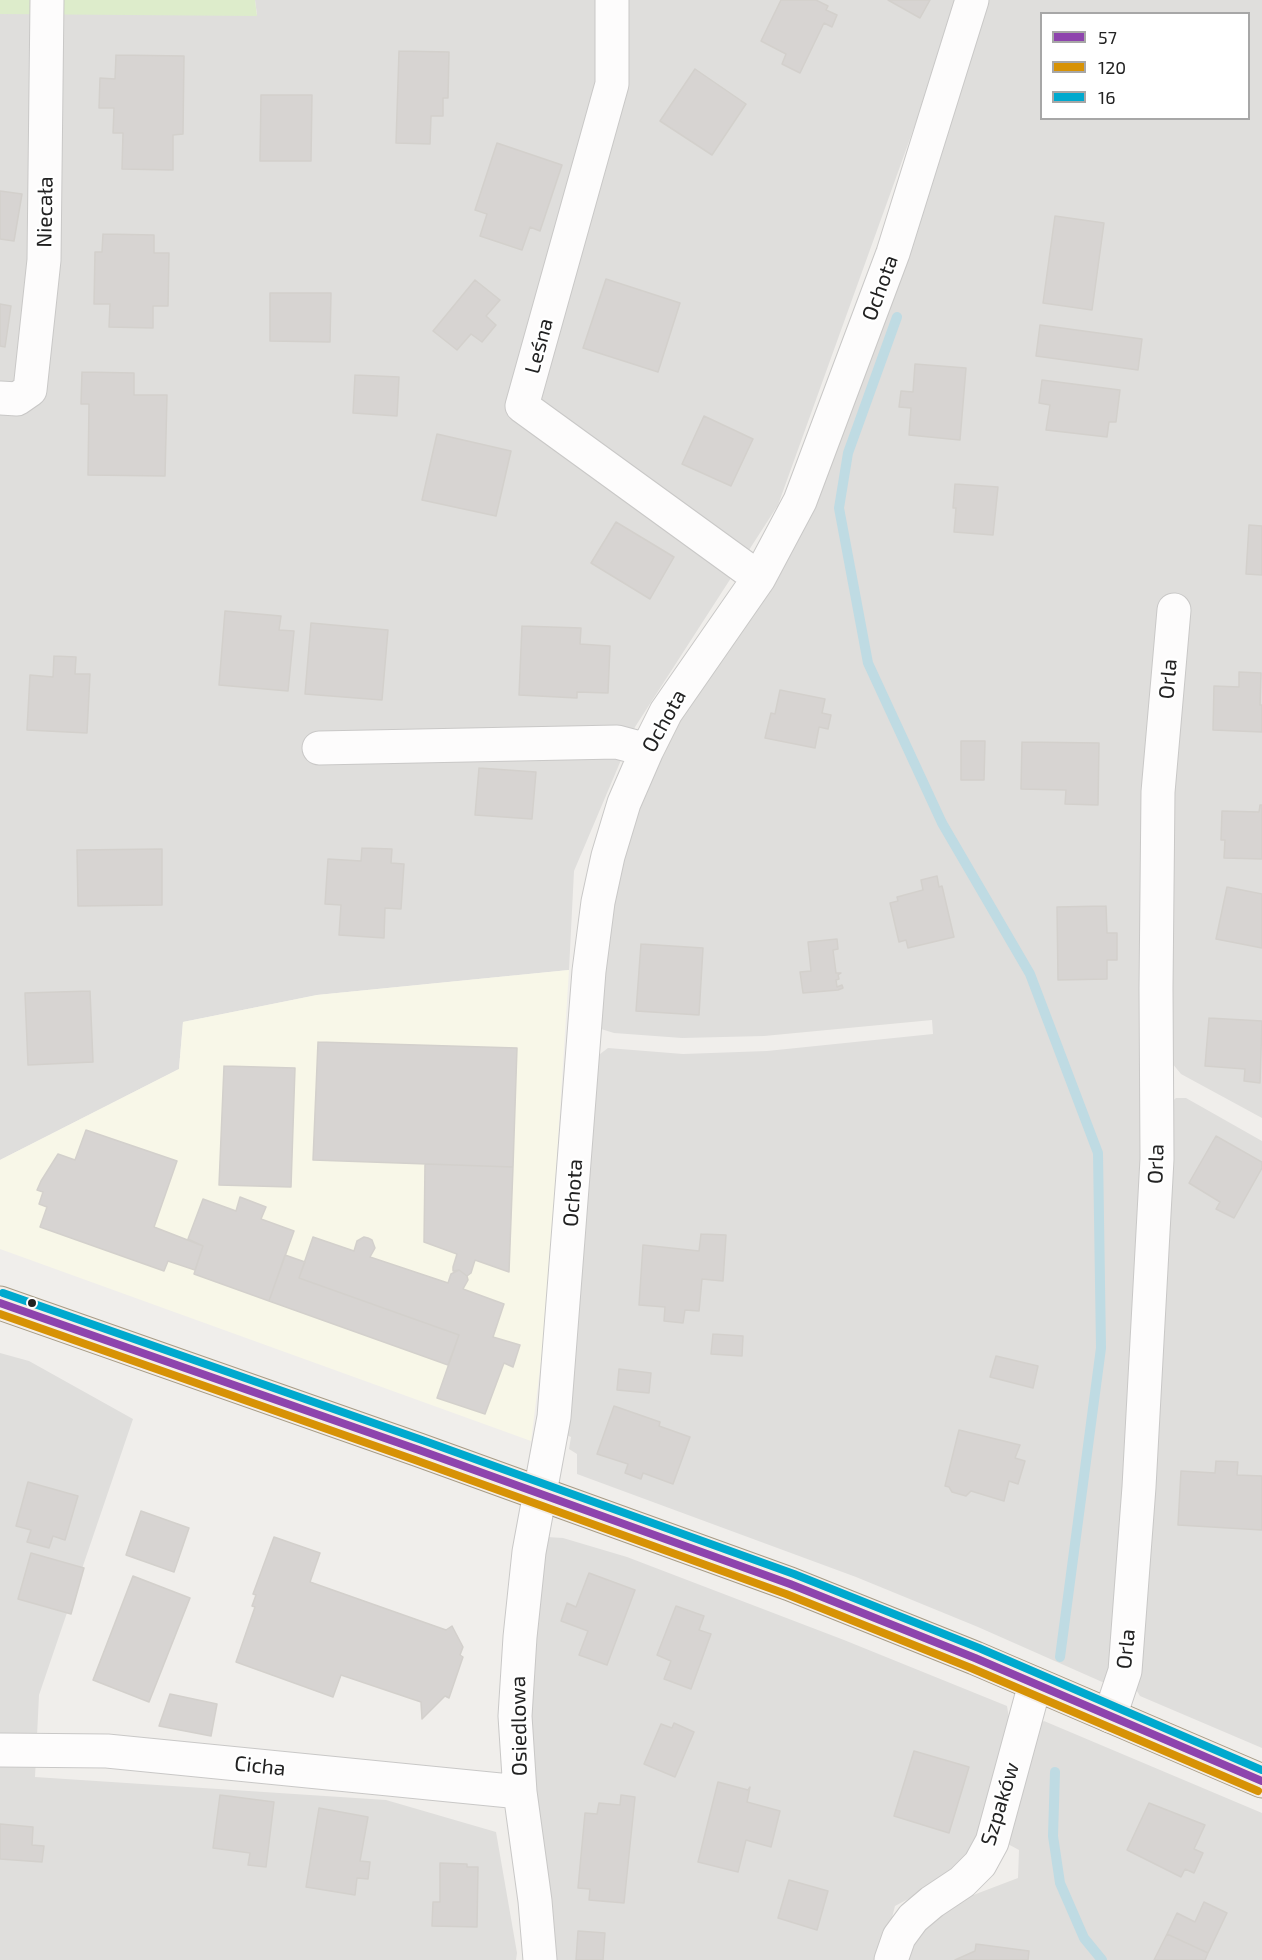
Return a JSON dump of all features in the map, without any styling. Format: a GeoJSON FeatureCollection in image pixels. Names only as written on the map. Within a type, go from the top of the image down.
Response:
{"type":"FeatureCollection","features":[{"type":"Feature","properties":{"kind":"main road"},"geometry":{"type":"LineString","coordinates":[[0,1304],[539,1493],[790,1584],[1035,1684],[1262,1781]]}},
{"type":"Feature","properties":{"kind":"street","name":"Niecała"},"geometry":{"type":"LineString","coordinates":[[0,398],[17,399],[30,390],[44,260],[47,0]]}},
{"type":"Feature","properties":{"kind":"street","name":"Leśna"},"geometry":{"type":"LineString","coordinates":[[612,0],[612,84],[522,406],[759,578]]}},
{"type":"Feature","properties":{"kind":"street","name":"Ochota"},"geometry":{"type":"LineString","coordinates":[[539,1493],[554,1417],[589,971],[598,902],[608,856],[624,803],[666,712],[759,578],[800,501],[893,253],[972,0]]}},
{"type":"Feature","properties":{"kind":"street","name":"Orla"},"geometry":{"type":"LineString","coordinates":[[1110,1716],[1125,1671],[1140,1475],[1157,1159],[1158,792],[1174,610]]}},
{"type":"Feature","properties":{"kind":"street"},"geometry":{"type":"LineString","coordinates":[[319,748],[617,742],[647,750]]}},
{"type":"Feature","properties":{"kind":"street","name":"Osiedlowa"},"geometry":{"type":"LineString","coordinates":[[539,1493],[529,1552],[515,1716],[520,1792],[535,1900],[540,1960]]}},
{"type":"Feature","properties":{"kind":"street","name":"Szpaków"},"geometry":{"type":"LineString","coordinates":[[891,1960],[899,1937],[913,1918],[962,1882],[980,1864],[992,1842],[1035,1684]]}},
{"type":"Feature","properties":{"kind":"street","name":"Cicha"},"geometry":{"type":"LineString","coordinates":[[0,1750],[107,1750],[520,1792]]}},
{"type":"Feature","properties":{"kind":"shaded area"},"geometry":{"type":"Polygon","coordinates":[[[255,0],[960,0],[778,505],[635,727],[574,871],[569,970],[317,995],[183,1022],[179,1069],[0,1160],[0,10],[257,15],[255,0]]]}},
{"type":"Feature","properties":{"kind":"shaded area"},"geometry":{"type":"Polygon","coordinates":[[[983,0],[1262,0],[1262,1118],[1181,1074],[1167,1057],[1167,790],[1183,599],[1163,597],[1150,791],[1148,1160],[1109,1685],[978,1627],[856,1577],[577,1474],[577,1454],[569,1449],[571,1437],[564,1434],[595,1062],[600,1054],[608,1048],[683,1054],[767,1051],[933,1034],[932,1020],[764,1036],[682,1038],[614,1033],[601,1029],[608,905],[652,754],[743,617],[983,0]]]}},
{"type":"Feature","properties":{"kind":"shaded area"},"geometry":{"type":"Polygon","coordinates":[[[569,970],[547,1313],[531,1441],[0,1249],[0,1160],[179,1069],[183,1022],[317,995],[569,970]]]}},
{"type":"Feature","properties":{"kind":"shaded area"},"geometry":{"type":"Polygon","coordinates":[[[1176,1098],[1186,1098],[1262,1141],[1262,1748],[1140,1696],[1135,1688],[1168,1105],[1176,1098]]]}},
{"type":"Feature","properties":{"kind":"shaded area"},"geometry":{"type":"Polygon","coordinates":[[[0,1353],[29,1361],[133,1419],[39,1695],[35,1777],[386,1800],[496,1832],[517,1953],[516,1960],[0,1960],[0,1353]]]}},
{"type":"Feature","properties":{"kind":"shaded area"},"geometry":{"type":"Polygon","coordinates":[[[547,1537],[563,1538],[627,1557],[844,1640],[1007,1706],[1009,1718],[983,1833],[950,1877],[895,1906],[881,1960],[553,1960],[525,1716],[547,1537]]]}},
{"type":"Feature","properties":{"kind":"shaded area"},"geometry":{"type":"Polygon","coordinates":[[[1044,1721],[1262,1813],[1262,1960],[905,1960],[917,1937],[934,1916],[955,1902],[1018,1878],[1019,1850],[1006,1843],[1037,1725],[1044,1721]]]}},
{"type":"Feature","properties":{"kind":"green space"},"geometry":{"type":"Polygon","coordinates":[[[0,0],[255,0],[257,16],[0,14],[0,0]]]}},
{"type":"Feature","properties":{"kind":"building"},"geometry":{"type":"Polygon","coordinates":[[[781,0],[816,0],[828,6],[826,10],[837,15],[832,27],[824,23],[800,73],[782,64],[786,54],[761,41],[781,0]]]}},
{"type":"Feature","properties":{"kind":"building"},"geometry":{"type":"Polygon","coordinates":[[[888,0],[930,0],[920,18],[888,0]]]}},
{"type":"Feature","properties":{"kind":"building"},"geometry":{"type":"Polygon","coordinates":[[[399,51],[449,52],[448,98],[443,98],[443,116],[431,116],[430,144],[396,143],[399,51]]]}},
{"type":"Feature","properties":{"kind":"building"},"geometry":{"type":"Polygon","coordinates":[[[116,55],[184,56],[183,134],[173,135],[173,170],[122,169],[123,133],[113,133],[114,108],[99,108],[100,78],[115,79],[116,55]]]}},
{"type":"Feature","properties":{"kind":"building"},"geometry":{"type":"Polygon","coordinates":[[[695,69],[746,104],[712,155],[660,121],[695,69]]]}},
{"type":"Feature","properties":{"kind":"building"},"geometry":{"type":"Polygon","coordinates":[[[261,95],[312,95],[311,161],[260,161],[261,95]]]}},
{"type":"Feature","properties":{"kind":"building"},"geometry":{"type":"Polygon","coordinates":[[[497,143],[562,165],[540,231],[530,227],[522,250],[480,236],[487,214],[475,210],[497,143]]]}},
{"type":"Feature","properties":{"kind":"building"},"geometry":{"type":"Polygon","coordinates":[[[0,191],[22,194],[14,241],[0,239],[0,191]]]}},
{"type":"Feature","properties":{"kind":"building"},"geometry":{"type":"Polygon","coordinates":[[[1055,216],[1104,223],[1092,310],[1043,303],[1055,216]]]}},
{"type":"Feature","properties":{"kind":"building"},"geometry":{"type":"Polygon","coordinates":[[[103,234],[154,235],[154,253],[169,253],[168,306],[153,306],[153,328],[109,327],[110,304],[94,304],[95,252],[102,252],[103,234]]]}},
{"type":"Feature","properties":{"kind":"building"},"geometry":{"type":"Polygon","coordinates":[[[606,279],[680,303],[658,372],[583,348],[606,279]]]}},
{"type":"Feature","properties":{"kind":"building"},"geometry":{"type":"Polygon","coordinates":[[[475,280],[500,300],[486,316],[496,325],[482,342],[471,334],[457,350],[433,331],[475,280]]]}},
{"type":"Feature","properties":{"kind":"building"},"geometry":{"type":"Polygon","coordinates":[[[270,293],[331,293],[330,342],[270,341],[270,293]]]}},
{"type":"Feature","properties":{"kind":"building"},"geometry":{"type":"Polygon","coordinates":[[[0,304],[11,306],[5,347],[0,346],[0,304]]]}},
{"type":"Feature","properties":{"kind":"building"},"geometry":{"type":"Polygon","coordinates":[[[1040,325],[1142,339],[1138,370],[1036,356],[1040,325]]]}},
{"type":"Feature","properties":{"kind":"building"},"geometry":{"type":"Polygon","coordinates":[[[915,364],[966,368],[960,440],[909,435],[911,408],[899,407],[901,391],[913,392],[915,364]]]}},
{"type":"Feature","properties":{"kind":"building"},"geometry":{"type":"Polygon","coordinates":[[[82,372],[134,373],[134,395],[167,395],[165,476],[88,475],[89,404],[81,404],[82,372]]]}},
{"type":"Feature","properties":{"kind":"building"},"geometry":{"type":"Polygon","coordinates":[[[355,375],[399,377],[397,416],[353,413],[355,375]]]}},
{"type":"Feature","properties":{"kind":"building"},"geometry":{"type":"Polygon","coordinates":[[[1042,380],[1120,390],[1116,422],[1109,422],[1107,437],[1046,430],[1050,405],[1039,403],[1042,380]]]}},
{"type":"Feature","properties":{"kind":"building"},"geometry":{"type":"Polygon","coordinates":[[[704,416],[753,439],[731,486],[682,464],[704,416]]]}},
{"type":"Feature","properties":{"kind":"building"},"geometry":{"type":"Polygon","coordinates":[[[437,434],[511,451],[496,516],[422,500],[437,434]]]}},
{"type":"Feature","properties":{"kind":"building"},"geometry":{"type":"Polygon","coordinates":[[[955,484],[998,487],[993,535],[954,532],[955,484]]]}},
{"type":"Feature","properties":{"kind":"building"},"geometry":{"type":"Polygon","coordinates":[[[616,522],[674,557],[650,599],[591,563],[616,522]]]}},
{"type":"Feature","properties":{"kind":"building"},"geometry":{"type":"Polygon","coordinates":[[[1249,525],[1262,526],[1262,575],[1246,574],[1249,525]]]}},
{"type":"Feature","properties":{"kind":"building"},"geometry":{"type":"Polygon","coordinates":[[[225,611],[281,616],[279,630],[294,631],[288,691],[219,685],[225,611]]]}},
{"type":"Feature","properties":{"kind":"building"},"geometry":{"type":"Polygon","coordinates":[[[311,623],[388,630],[382,700],[305,694],[311,623]]]}},
{"type":"Feature","properties":{"kind":"building"},"geometry":{"type":"Polygon","coordinates":[[[522,626],[581,628],[580,644],[610,646],[608,693],[577,692],[577,698],[519,695],[522,626]]]}},
{"type":"Feature","properties":{"kind":"building"},"geometry":{"type":"Polygon","coordinates":[[[54,656],[76,657],[75,674],[90,674],[87,733],[27,730],[30,675],[53,677],[54,656]]]}},
{"type":"Feature","properties":{"kind":"building"},"geometry":{"type":"Polygon","coordinates":[[[1239,672],[1261,673],[1262,732],[1213,730],[1214,686],[1239,687],[1239,672]]]}},
{"type":"Feature","properties":{"kind":"building"},"geometry":{"type":"Polygon","coordinates":[[[780,690],[825,699],[822,713],[831,715],[828,729],[819,727],[815,748],[765,738],[771,713],[775,714],[780,690]]]}},
{"type":"Feature","properties":{"kind":"building"},"geometry":{"type":"Polygon","coordinates":[[[961,741],[985,741],[984,780],[961,780],[961,741]]]}},
{"type":"Feature","properties":{"kind":"building"},"geometry":{"type":"Polygon","coordinates":[[[1022,742],[1099,743],[1098,805],[1065,804],[1066,790],[1021,789],[1022,742]]]}},
{"type":"Feature","properties":{"kind":"building"},"geometry":{"type":"Polygon","coordinates":[[[479,768],[536,772],[532,819],[475,815],[479,768]]]}},
{"type":"Feature","properties":{"kind":"building"},"geometry":{"type":"Polygon","coordinates":[[[1260,805],[1262,805],[1262,859],[1224,858],[1225,840],[1221,840],[1222,811],[1259,812],[1260,805]]]}},
{"type":"Feature","properties":{"kind":"building"},"geometry":{"type":"Polygon","coordinates":[[[362,848],[392,849],[391,863],[404,864],[401,909],[385,908],[384,938],[339,935],[341,905],[325,904],[328,859],[361,861],[362,848]]]}},
{"type":"Feature","properties":{"kind":"building"},"geometry":{"type":"Polygon","coordinates":[[[162,849],[162,905],[78,906],[77,850],[162,849]]]}},
{"type":"Feature","properties":{"kind":"building"},"geometry":{"type":"Polygon","coordinates":[[[937,876],[939,887],[942,886],[954,937],[908,948],[906,940],[899,942],[890,903],[898,901],[897,897],[923,890],[921,880],[937,876]]]}},
{"type":"Feature","properties":{"kind":"building"},"geometry":{"type":"Polygon","coordinates":[[[1227,887],[1262,894],[1262,948],[1216,939],[1227,887]]]}},
{"type":"Feature","properties":{"kind":"building"},"geometry":{"type":"Polygon","coordinates":[[[1106,906],[1107,933],[1117,933],[1117,960],[1107,960],[1107,979],[1058,980],[1057,907],[1106,906]]]}},
{"type":"Feature","properties":{"kind":"building"},"geometry":{"type":"Polygon","coordinates":[[[837,939],[838,949],[833,950],[836,973],[841,973],[838,975],[839,979],[836,980],[837,987],[842,985],[843,988],[803,993],[800,972],[811,971],[808,942],[837,939]]]}},
{"type":"Feature","properties":{"kind":"building"},"geometry":{"type":"Polygon","coordinates":[[[641,944],[703,948],[699,1015],[636,1011],[641,944]]]}},
{"type":"Feature","properties":{"kind":"building"},"geometry":{"type":"Polygon","coordinates":[[[90,991],[93,1062],[28,1065],[25,993],[90,991]]]}},
{"type":"Feature","properties":{"kind":"building"},"geometry":{"type":"Polygon","coordinates":[[[1209,1018],[1262,1021],[1260,1083],[1244,1081],[1245,1069],[1205,1066],[1209,1018]]]}},
{"type":"Feature","properties":{"kind":"building"},"geometry":{"type":"Polygon","coordinates":[[[318,1042],[517,1048],[513,1167],[313,1160],[318,1042]]]}},
{"type":"Feature","properties":{"kind":"building"},"geometry":{"type":"Polygon","coordinates":[[[224,1066],[295,1068],[291,1187],[219,1185],[224,1066]]]}},
{"type":"Feature","properties":{"kind":"building"},"geometry":{"type":"Polygon","coordinates":[[[86,1130],[177,1161],[154,1227],[203,1246],[195,1270],[168,1261],[164,1271],[40,1227],[47,1207],[39,1204],[43,1192],[37,1190],[41,1181],[58,1154],[75,1160],[86,1130]]]}},
{"type":"Feature","properties":{"kind":"building"},"geometry":{"type":"Polygon","coordinates":[[[1216,1136],[1262,1162],[1262,1168],[1234,1218],[1216,1209],[1220,1202],[1189,1183],[1216,1136]]]}},
{"type":"Feature","properties":{"kind":"building"},"geometry":{"type":"Polygon","coordinates":[[[425,1164],[513,1167],[509,1272],[475,1260],[471,1273],[467,1276],[459,1270],[453,1271],[457,1254],[424,1242],[425,1164]]]}},
{"type":"Feature","properties":{"kind":"building"},"geometry":{"type":"Polygon","coordinates":[[[240,1197],[266,1207],[261,1219],[294,1231],[269,1301],[194,1274],[203,1246],[188,1239],[203,1199],[236,1211],[240,1197]]]}},
{"type":"Feature","properties":{"kind":"building"},"geometry":{"type":"Polygon","coordinates":[[[701,1234],[726,1235],[723,1281],[702,1279],[699,1311],[685,1310],[683,1323],[664,1321],[665,1307],[639,1305],[643,1245],[699,1251],[701,1234]]]}},
{"type":"Feature","properties":{"kind":"building"},"geometry":{"type":"Polygon","coordinates":[[[313,1237],[354,1251],[357,1241],[364,1237],[368,1238],[372,1240],[375,1248],[370,1257],[448,1283],[451,1274],[459,1270],[467,1276],[468,1280],[463,1289],[504,1304],[493,1337],[520,1345],[513,1367],[504,1363],[485,1414],[437,1398],[459,1335],[299,1278],[313,1237]]]}},
{"type":"Feature","properties":{"kind":"building"},"geometry":{"type":"Polygon","coordinates":[[[285,1255],[305,1262],[299,1278],[459,1335],[448,1365],[269,1301],[285,1255]]]}},
{"type":"Feature","properties":{"kind":"building"},"geometry":{"type":"Polygon","coordinates":[[[713,1334],[743,1336],[742,1356],[711,1354],[713,1334]]]}},
{"type":"Feature","properties":{"kind":"building"},"geometry":{"type":"Polygon","coordinates":[[[996,1356],[1038,1366],[1033,1388],[990,1377],[996,1356]]]}},
{"type":"Feature","properties":{"kind":"building"},"geometry":{"type":"Polygon","coordinates":[[[619,1369],[651,1373],[649,1393],[617,1390],[619,1369]]]}},
{"type":"Feature","properties":{"kind":"building"},"geometry":{"type":"Polygon","coordinates":[[[614,1406],[660,1422],[659,1426],[690,1437],[673,1484],[643,1473],[641,1479],[625,1473],[628,1464],[597,1454],[614,1406]]]}},
{"type":"Feature","properties":{"kind":"building"},"geometry":{"type":"Polygon","coordinates":[[[959,1430],[1020,1445],[1015,1458],[1025,1461],[1018,1484],[1009,1481],[1004,1501],[971,1491],[966,1496],[952,1492],[949,1487],[945,1486],[959,1430]]]}},
{"type":"Feature","properties":{"kind":"building"},"geometry":{"type":"Polygon","coordinates":[[[1216,1461],[1238,1462],[1237,1475],[1262,1476],[1262,1530],[1178,1525],[1181,1471],[1215,1473],[1216,1461]]]}},
{"type":"Feature","properties":{"kind":"building"},"geometry":{"type":"Polygon","coordinates":[[[28,1482],[78,1496],[65,1540],[53,1536],[49,1548],[27,1542],[31,1530],[16,1526],[28,1482]]]}},
{"type":"Feature","properties":{"kind":"building"},"geometry":{"type":"Polygon","coordinates":[[[141,1511],[189,1528],[174,1572],[126,1555],[141,1511]]]}},
{"type":"Feature","properties":{"kind":"building"},"geometry":{"type":"Polygon","coordinates":[[[274,1537],[320,1553],[310,1582],[446,1630],[452,1626],[463,1647],[460,1655],[463,1657],[449,1698],[445,1696],[422,1719],[421,1702],[341,1675],[333,1697],[236,1662],[255,1607],[252,1606],[256,1595],[253,1594],[274,1537]]]}},
{"type":"Feature","properties":{"kind":"building"},"geometry":{"type":"Polygon","coordinates":[[[31,1553],[84,1568],[71,1614],[18,1599],[31,1553]]]}},
{"type":"Feature","properties":{"kind":"building"},"geometry":{"type":"Polygon","coordinates":[[[589,1573],[635,1590],[607,1665],[579,1655],[588,1631],[561,1621],[567,1603],[576,1607],[589,1573]]]}},
{"type":"Feature","properties":{"kind":"building"},"geometry":{"type":"Polygon","coordinates":[[[133,1576],[190,1598],[149,1702],[93,1680],[133,1576]]]}},
{"type":"Feature","properties":{"kind":"building"},"geometry":{"type":"Polygon","coordinates":[[[676,1606],[704,1616],[699,1630],[711,1634],[691,1689],[664,1679],[671,1661],[657,1655],[676,1606]]]}},
{"type":"Feature","properties":{"kind":"building"},"geometry":{"type":"Polygon","coordinates":[[[170,1694],[217,1704],[211,1736],[159,1726],[170,1694]]]}},
{"type":"Feature","properties":{"kind":"building"},"geometry":{"type":"Polygon","coordinates":[[[674,1723],[694,1732],[675,1777],[644,1764],[661,1724],[672,1728],[674,1723]]]}},
{"type":"Feature","properties":{"kind":"building"},"geometry":{"type":"Polygon","coordinates":[[[914,1751],[969,1767],[949,1833],[894,1816],[914,1751]]]}},
{"type":"Feature","properties":{"kind":"building"},"geometry":{"type":"Polygon","coordinates":[[[718,1782],[748,1790],[750,1787],[747,1802],[780,1811],[771,1847],[746,1840],[738,1872],[698,1862],[718,1782]]]}},
{"type":"Feature","properties":{"kind":"building"},"geometry":{"type":"Polygon","coordinates":[[[220,1795],[274,1802],[266,1867],[248,1865],[250,1853],[213,1848],[220,1795]]]}},
{"type":"Feature","properties":{"kind":"building"},"geometry":{"type":"Polygon","coordinates":[[[621,1795],[635,1797],[624,1903],[589,1900],[590,1889],[578,1888],[585,1813],[597,1814],[599,1803],[620,1805],[621,1795]]]}},
{"type":"Feature","properties":{"kind":"building"},"geometry":{"type":"Polygon","coordinates":[[[1149,1803],[1205,1825],[1194,1849],[1203,1853],[1194,1873],[1185,1869],[1181,1877],[1127,1850],[1149,1803]]]}},
{"type":"Feature","properties":{"kind":"building"},"geometry":{"type":"Polygon","coordinates":[[[319,1808],[368,1817],[360,1861],[370,1862],[368,1879],[357,1878],[355,1895],[306,1887],[319,1808]]]}},
{"type":"Feature","properties":{"kind":"building"},"geometry":{"type":"Polygon","coordinates":[[[0,1824],[33,1827],[32,1845],[44,1846],[42,1862],[0,1859],[0,1824]]]}},
{"type":"Feature","properties":{"kind":"building"},"geometry":{"type":"Polygon","coordinates":[[[440,1863],[467,1864],[467,1867],[478,1867],[477,1927],[432,1926],[433,1902],[440,1902],[440,1863]]]}},
{"type":"Feature","properties":{"kind":"building"},"geometry":{"type":"Polygon","coordinates":[[[789,1880],[828,1891],[817,1930],[778,1918],[789,1880]]]}},
{"type":"Feature","properties":{"kind":"building"},"geometry":{"type":"Polygon","coordinates":[[[1204,1902],[1227,1913],[1208,1953],[1167,1934],[1177,1913],[1195,1922],[1204,1902]]]}},
{"type":"Feature","properties":{"kind":"building"},"geometry":{"type":"Polygon","coordinates":[[[578,1931],[605,1933],[603,1960],[576,1960],[578,1931]]]}},
{"type":"Feature","properties":{"kind":"building"},"geometry":{"type":"Polygon","coordinates":[[[1167,1934],[1208,1953],[1205,1960],[1154,1960],[1167,1934]]]}},
{"type":"Feature","properties":{"kind":"building"},"geometry":{"type":"Polygon","coordinates":[[[976,1944],[1029,1951],[1028,1960],[955,1960],[975,1951],[976,1944]]]}},
{"type":"Feature","properties":{"kind":"waterway"},"geometry":{"type":"LineString","coordinates":[[897,317],[848,453],[839,508],[868,663],[942,823],[1030,974],[1098,1153],[1101,1348],[1060,1657]]}},
{"type":"Feature","properties":{"kind":"waterway"},"geometry":{"type":"LineString","coordinates":[[1055,1772],[1053,1836],[1060,1883],[1084,1938],[1102,1960]]}},
{"type":"Feature","properties":{"kind":"transit line","name":"16"},"geometry":{"type":"LineString","coordinates":[[3,1293],[794,1574],[979,1648],[1262,1770]]}},
{"type":"Feature","properties":{"kind":"transit line","name":"57"},"geometry":{"type":"LineString","coordinates":[[0,1303],[419,1450],[790,1584],[975,1658],[1262,1781]]}},
{"type":"Feature","properties":{"kind":"transit line","name":"120"},"geometry":{"type":"LineString","coordinates":[[0,1314],[786,1594],[971,1668],[1258,1791]]}}]}
